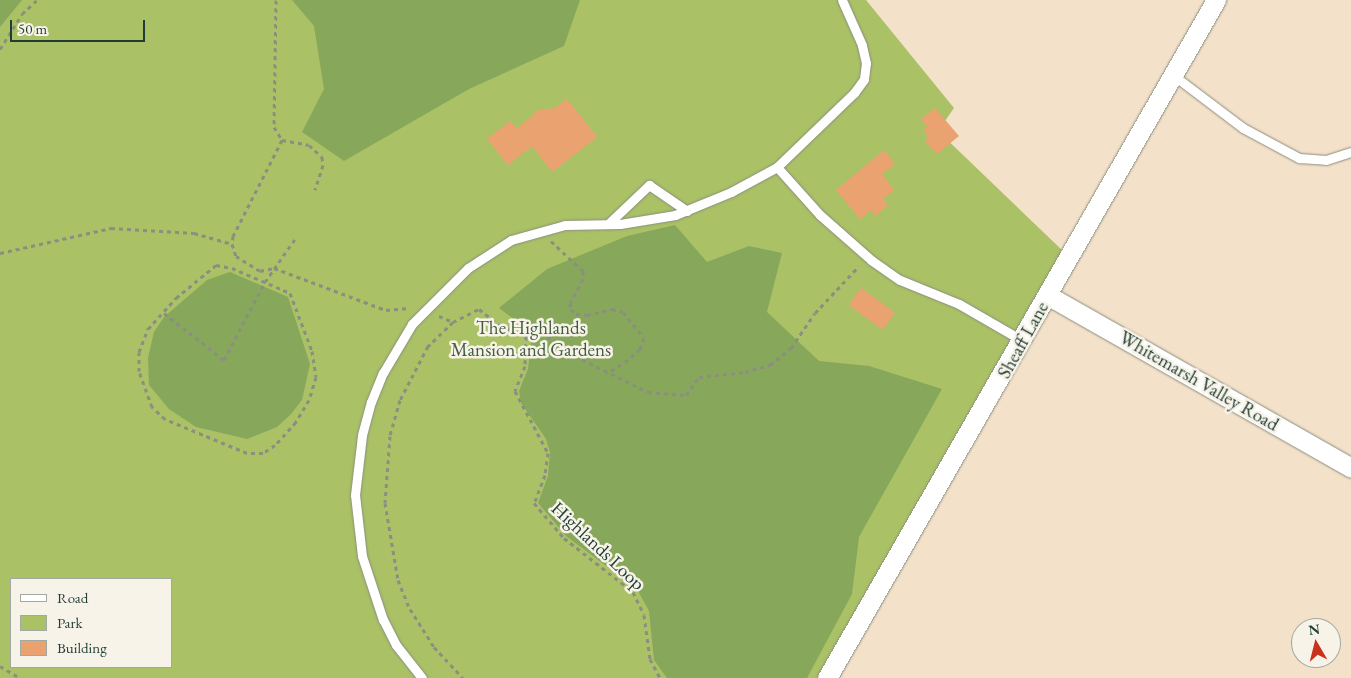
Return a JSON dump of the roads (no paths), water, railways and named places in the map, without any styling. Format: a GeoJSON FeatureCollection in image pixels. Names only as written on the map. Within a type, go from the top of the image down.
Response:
{"type":"FeatureCollection","features":[{"type":"Feature","properties":{"kind":"street","name":"Sheaff Lane"},"geometry":{"type":"LineString","coordinates":[[827,678],[1023,341],[1047,295],[1216,0]]}},
{"type":"Feature","properties":{"kind":"street","name":"Whitemarsh Valley Road"},"geometry":{"type":"LineString","coordinates":[[1047,295],[1351,468]]}},
{"type":"Feature","properties":{"kind":"lane"},"geometry":{"type":"LineString","coordinates":[[422,678],[396,645],[372,589],[362,556],[355,495],[358,460],[371,402],[397,346],[428,306],[494,250],[511,240],[565,225],[646,221],[687,211],[752,182],[776,167],[854,93],[864,79],[866,63],[862,45],[842,0]]}},
{"type":"Feature","properties":{"kind":"lane"},"geometry":{"type":"LineString","coordinates":[[1173,75],[1243,128],[1299,158],[1326,160],[1351,152]]}},
{"type":"Feature","properties":{"kind":"lane"},"geometry":{"type":"LineString","coordinates":[[776,167],[820,216],[867,258],[900,280],[959,304],[1023,341]]}},
{"type":"Feature","properties":{"kind":"lane"},"geometry":{"type":"LineString","coordinates":[[608,224],[648,185],[687,211]]}},
{"type":"Feature","properties":{"kind":"park label","name":"The Highlands Mansion and Gardens"},"geometry":{"type":"Point","coordinates":[531,339]}}]}
